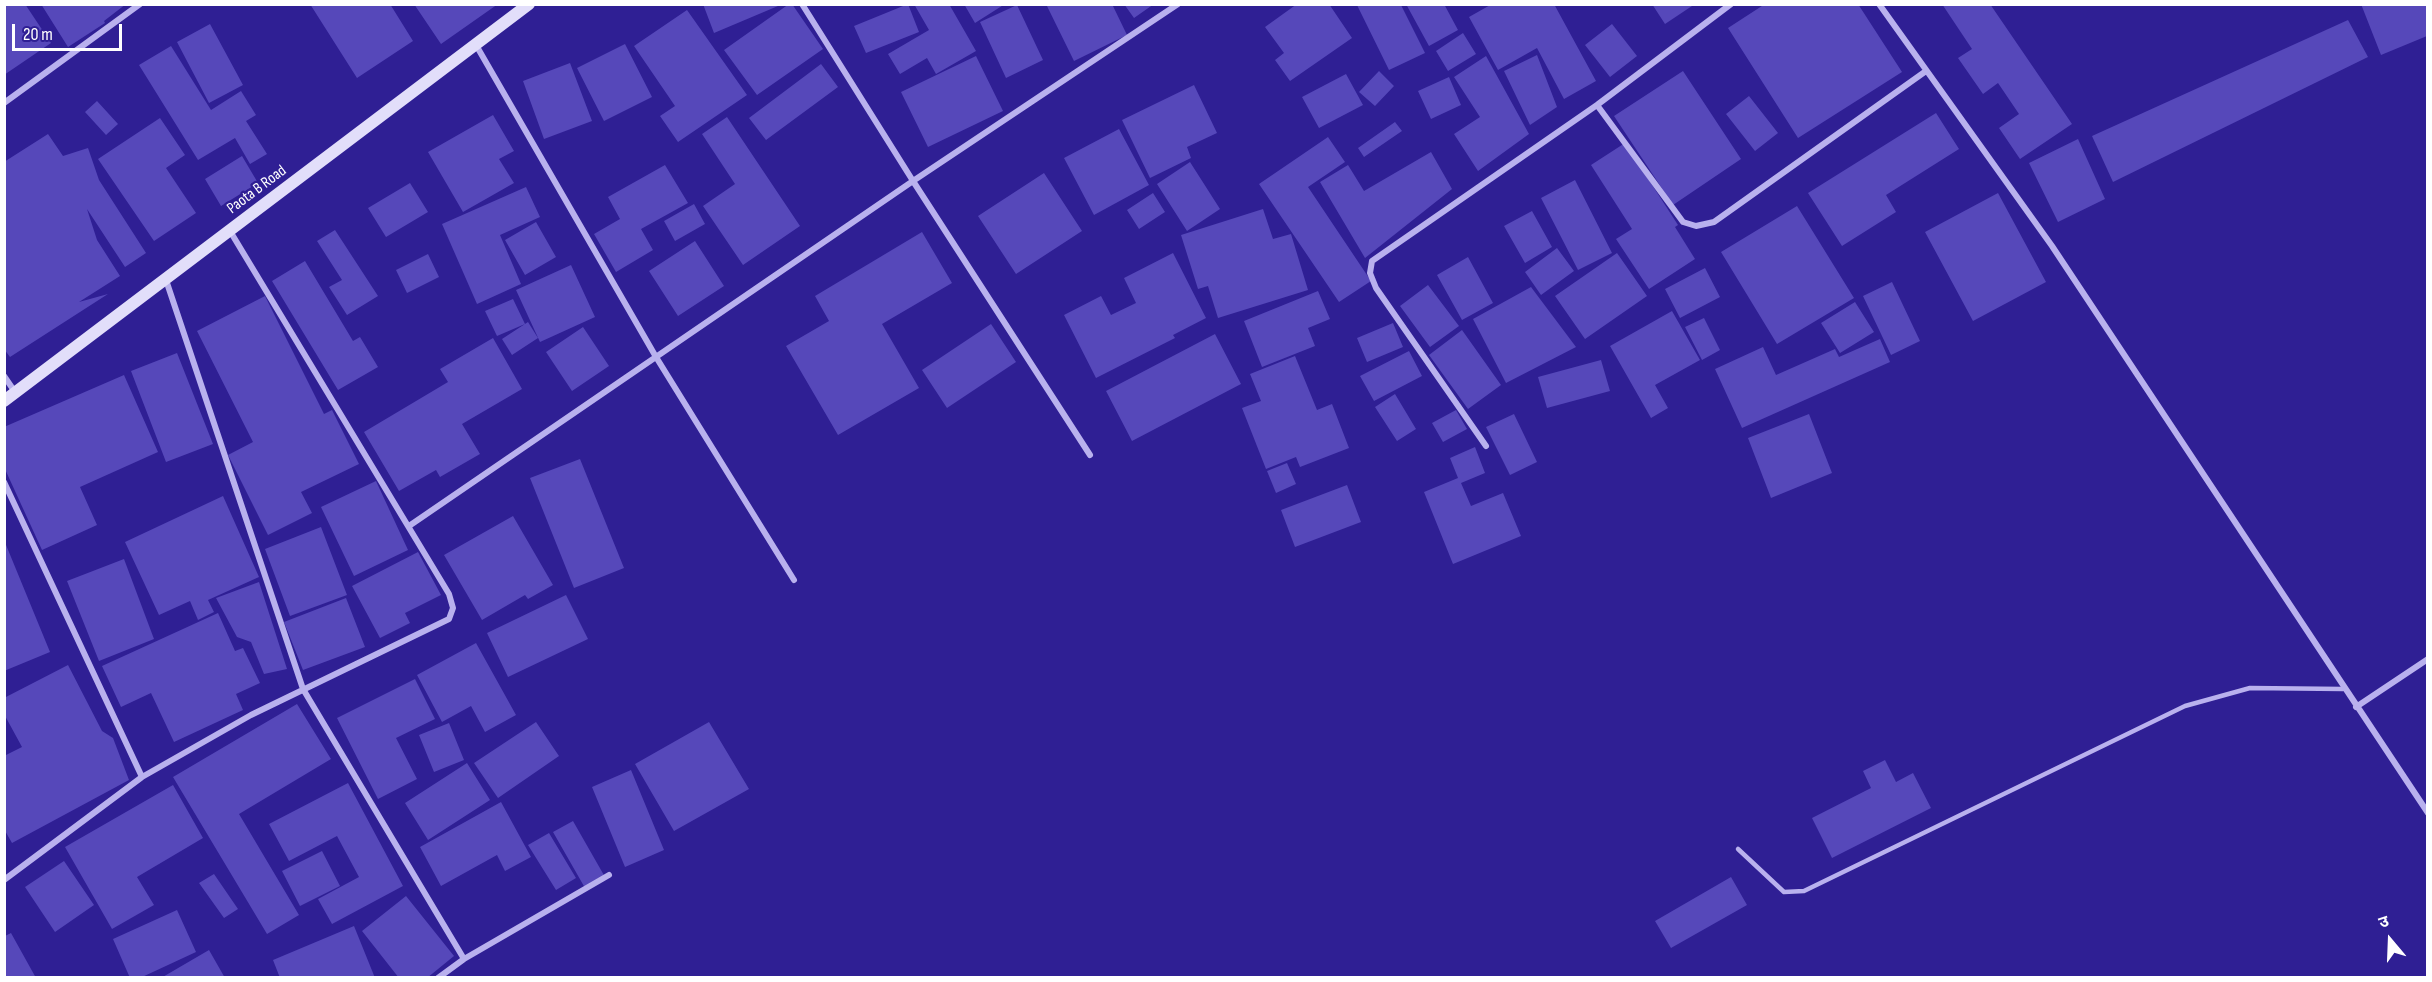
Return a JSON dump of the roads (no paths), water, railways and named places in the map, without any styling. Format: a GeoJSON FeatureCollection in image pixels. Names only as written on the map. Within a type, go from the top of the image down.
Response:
{"type":"FeatureCollection","features":[{"type":"Feature","properties":{"kind":"street"},"geometry":{"type":"LineString","coordinates":[[4,103],[140,4]]}},
{"type":"Feature","properties":{"kind":"street","name":"Paota B Road"},"geometry":{"type":"LineString","coordinates":[[4,401],[530,4]]}},
{"type":"Feature","properties":{"kind":"street"},"geometry":{"type":"LineString","coordinates":[[802,4],[1090,455]]}},
{"type":"Feature","properties":{"kind":"street"},"geometry":{"type":"LineString","coordinates":[[409,526],[913,181],[1178,4]]}},
{"type":"Feature","properties":{"kind":"street"},"geometry":{"type":"LineString","coordinates":[[1486,446],[1376,288],[1370,273],[1372,261],[1597,105],[1731,4]]}},
{"type":"Feature","properties":{"kind":"street"},"geometry":{"type":"LineString","coordinates":[[1879,4],[2052,246],[2427,813]]}},
{"type":"Feature","properties":{"kind":"street"},"geometry":{"type":"LineString","coordinates":[[476,45],[656,357],[794,580]]}},
{"type":"Feature","properties":{"kind":"street"},"geometry":{"type":"LineString","coordinates":[[1597,105],[1683,222],[1696,226],[1714,222],[1926,71]]}},
{"type":"Feature","properties":{"kind":"street"},"geometry":{"type":"LineString","coordinates":[[4,880],[141,777],[303,689],[449,619],[453,608],[449,594],[409,526],[230,231]]}},
{"type":"Feature","properties":{"kind":"street"},"geometry":{"type":"LineString","coordinates":[[166,279],[303,689],[464,959]]}},
{"type":"Feature","properties":{"kind":"street"},"geometry":{"type":"LineString","coordinates":[[4,376],[16,392]]}},
{"type":"Feature","properties":{"kind":"street"},"geometry":{"type":"LineString","coordinates":[[4,482],[141,777]]}},
{"type":"Feature","properties":{"kind":"street"},"geometry":{"type":"LineString","coordinates":[[2356,707],[2427,659]]}},
{"type":"Feature","properties":{"kind":"street"},"geometry":{"type":"LineString","coordinates":[[438,978],[464,959],[609,875]]}},
{"type":"Feature","properties":{"kind":"lane"},"geometry":{"type":"LineString","coordinates":[[1738,849],[1784,892],[1804,891],[2185,706],[2250,688],[2343,689]]}}]}
